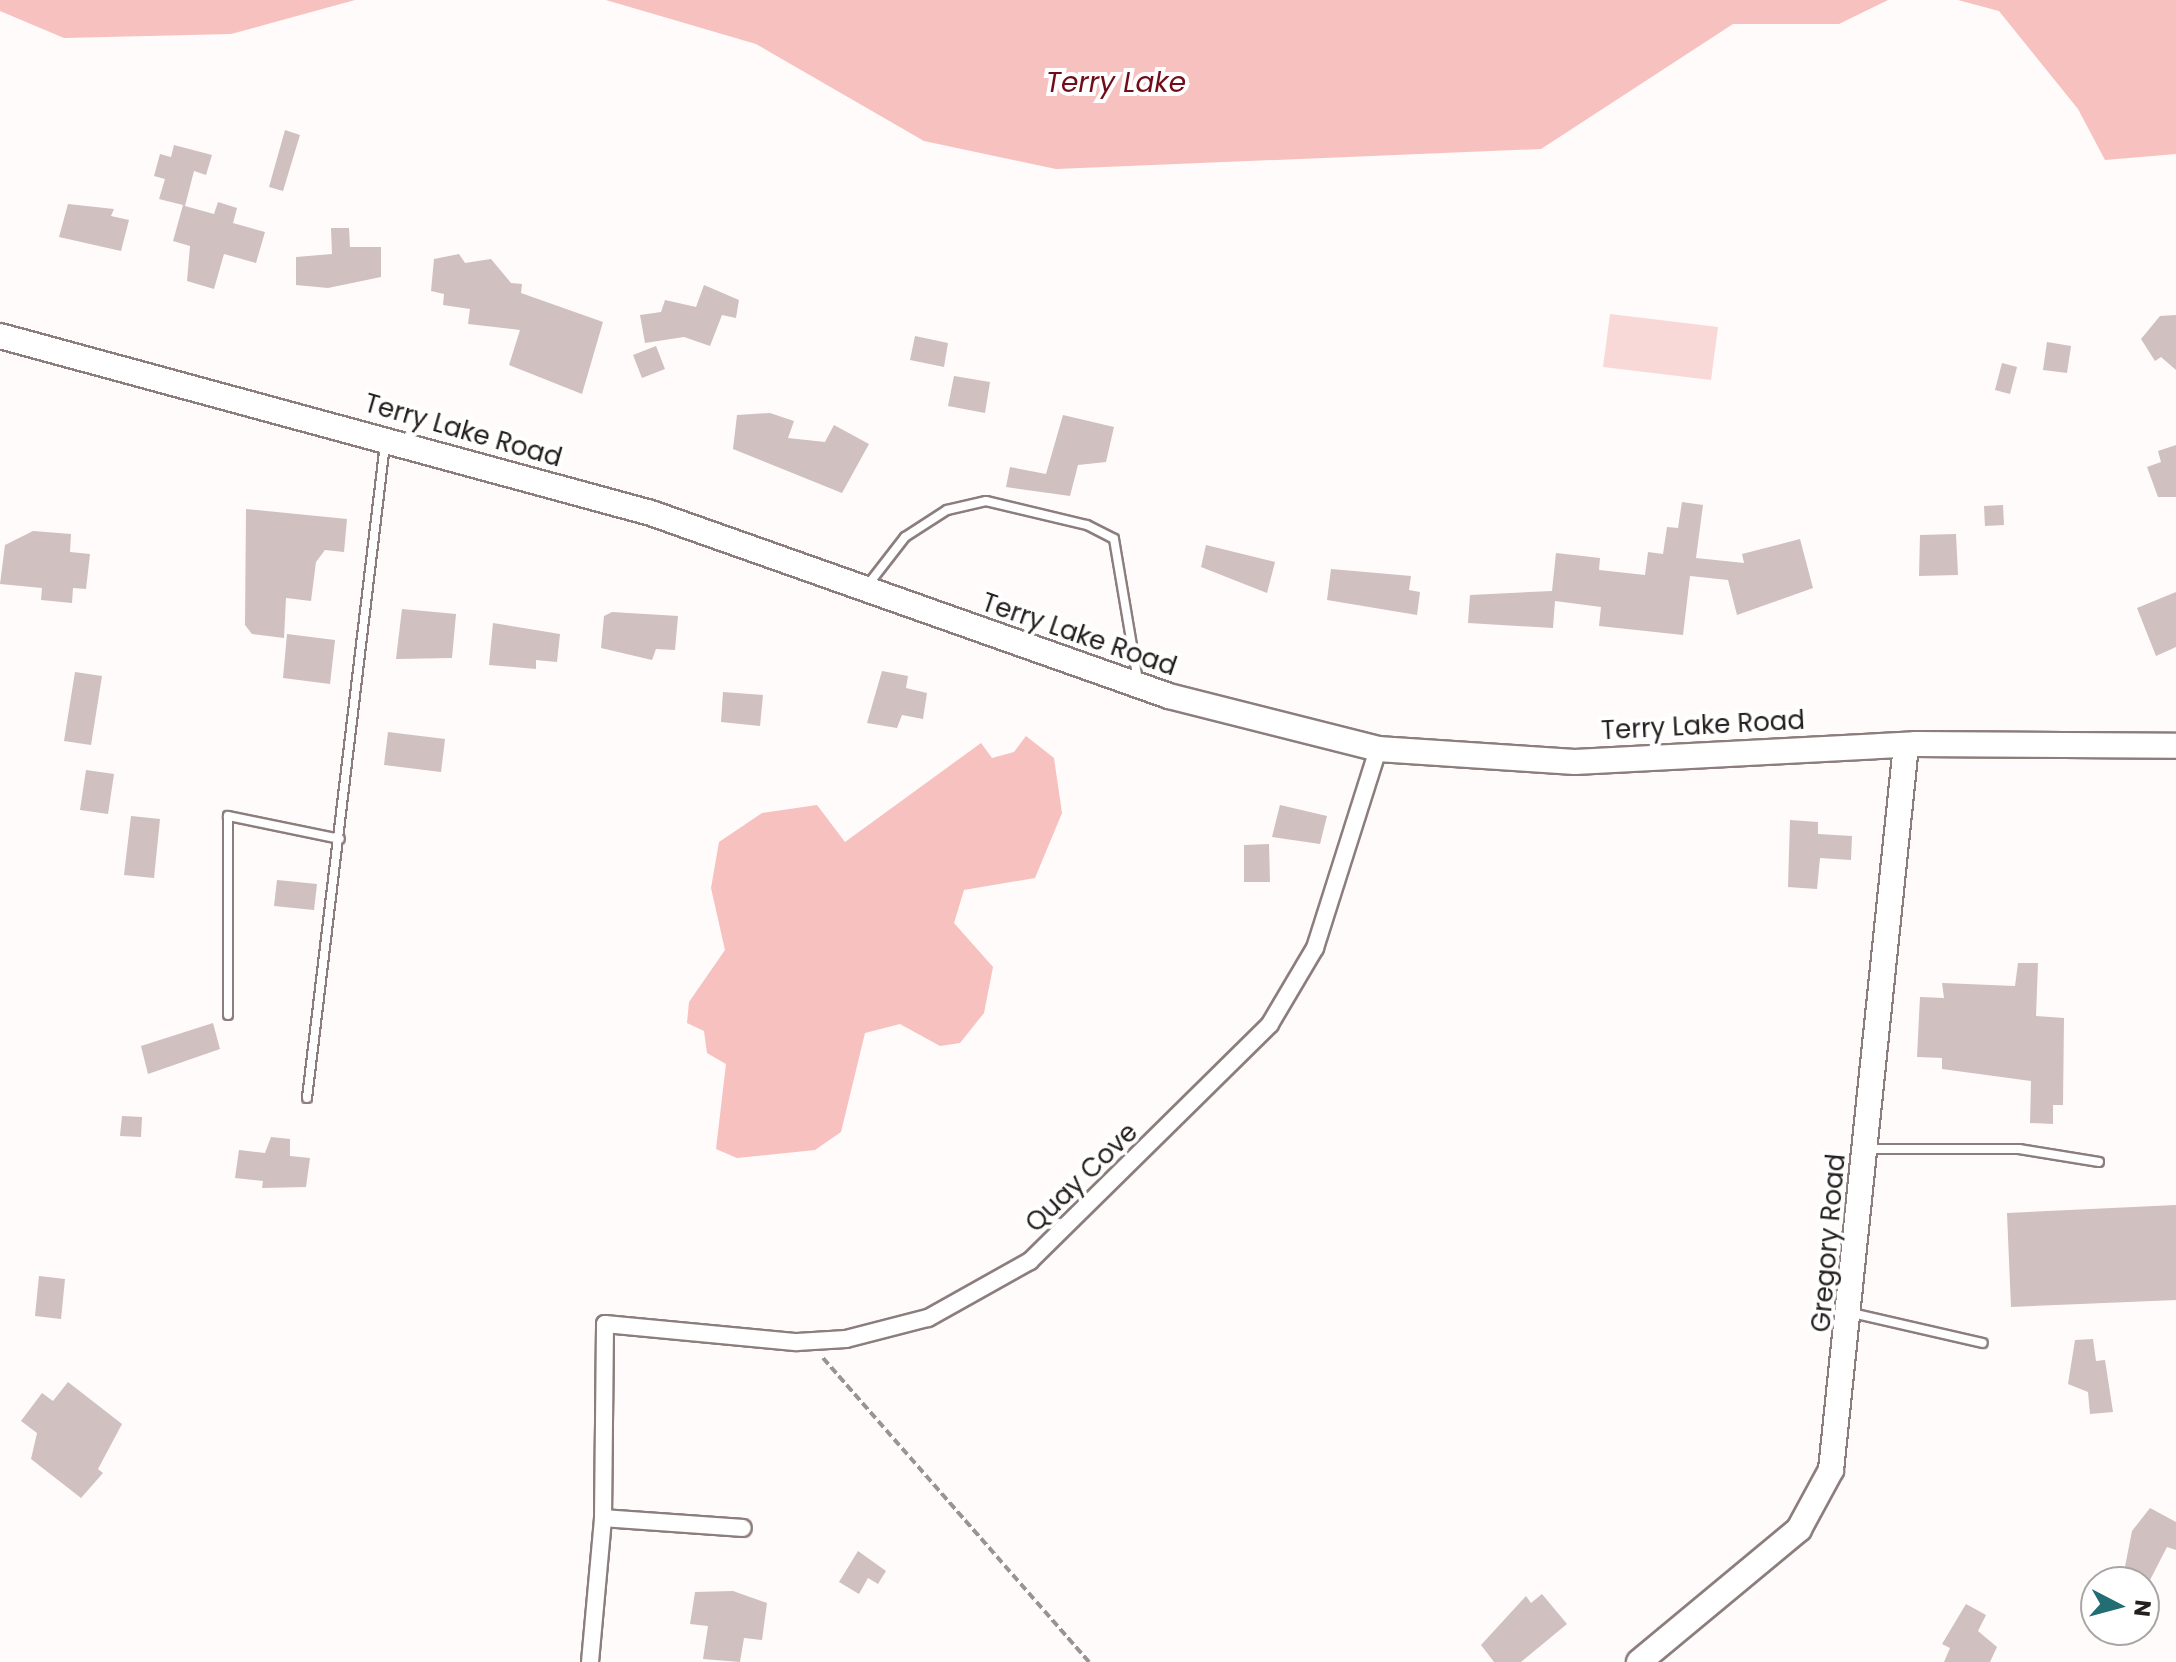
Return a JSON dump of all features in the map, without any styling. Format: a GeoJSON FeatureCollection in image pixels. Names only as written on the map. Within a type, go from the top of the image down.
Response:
{"type":"FeatureCollection","features":[{"type":"Feature","properties":{"kind":"main road","name":"Terry Lake Road"},"geometry":{"type":"LineString","coordinates":[[0,336],[385,439],[705,530],[1139,686],[1378,749],[1575,762],[1906,745],[2176,746]]}},
{"type":"Feature","properties":{"kind":"main road","name":"Gregory Road"},"geometry":{"type":"LineString","coordinates":[[1639,1662],[1799,1529],[1819,1504],[1841,1421],[1906,745]]}},
{"type":"Feature","properties":{"kind":"street","name":"Quay Cove"},"geometry":{"type":"LineString","coordinates":[[603,1518],[605,1324],[816,1341],[928,1318],[1030,1261],[1270,1024],[1315,948],[1378,749]]}},
{"type":"Feature","properties":{"kind":"street"},"geometry":{"type":"LineString","coordinates":[[590,1662],[603,1518],[743,1528]]}},
{"type":"Feature","properties":{"kind":"lane"},"geometry":{"type":"LineString","coordinates":[[307,1098],[385,439]]}},
{"type":"Feature","properties":{"kind":"lane"},"geometry":{"type":"LineString","coordinates":[[865,588],[905,537],[947,510],[986,501],[1087,525],[1114,539],[1139,686]]}},
{"type":"Feature","properties":{"kind":"lane"},"geometry":{"type":"LineString","coordinates":[[228,1015],[228,816],[340,839]]}},
{"type":"Feature","properties":{"kind":"lane"},"geometry":{"type":"LineString","coordinates":[[1865,1149],[2019,1149],[2099,1162]]}},
{"type":"Feature","properties":{"kind":"lane"},"geometry":{"type":"LineString","coordinates":[[1852,1313],[1983,1343]]}},
{"type":"Feature","properties":{"kind":"path"},"geometry":{"type":"LineString","coordinates":[[816,1341],[826,1367],[1089,1662]]}},
{"type":"Feature","properties":{"kind":"shaded area"},"geometry":{"type":"Polygon","coordinates":[[[1610,314],[1718,327],[1711,380],[1603,367],[1610,314]]]}},
{"type":"Feature","properties":{"kind":"water"},"geometry":{"type":"Polygon","coordinates":[[[0,0],[355,0],[231,34],[64,38],[0,11],[0,0]]]}},
{"type":"Feature","properties":{"kind":"water","name":"Terry Lake"},"geometry":{"type":"Polygon","coordinates":[[[606,0],[1888,0],[1839,24],[1733,24],[1541,149],[1056,169],[924,141],[756,44],[606,0]]]}},
{"type":"Feature","properties":{"kind":"water"},"geometry":{"type":"Polygon","coordinates":[[[1958,0],[2176,0],[2176,154],[2105,160],[2078,109],[1999,11],[1958,0]]]}},
{"type":"Feature","properties":{"kind":"water"},"geometry":{"type":"Polygon","coordinates":[[[1026,736],[1054,758],[1062,813],[1035,878],[964,890],[954,923],[993,967],[984,1013],[960,1043],[940,1046],[900,1024],[865,1033],[841,1132],[815,1150],[737,1158],[716,1149],[726,1064],[707,1053],[704,1031],[687,1023],[689,1002],[725,950],[711,888],[719,842],[762,813],[817,805],[845,842],[981,743],[992,758],[1014,752],[1026,736]]]}},
{"type":"Feature","properties":{"kind":"building"},"geometry":{"type":"Polygon","coordinates":[[[285,130],[300,135],[283,191],[269,187],[285,130]]]}},
{"type":"Feature","properties":{"kind":"building"},"geometry":{"type":"Polygon","coordinates":[[[174,145],[212,155],[206,175],[194,171],[185,206],[214,214],[218,202],[237,208],[233,223],[265,232],[256,263],[224,254],[214,289],[187,281],[190,246],[173,241],[183,205],[159,199],[165,179],[154,176],[160,154],[171,157],[174,145]]]}},
{"type":"Feature","properties":{"kind":"building"},"geometry":{"type":"Polygon","coordinates":[[[68,204],[114,209],[111,216],[129,220],[121,251],[59,237],[68,204]]]}},
{"type":"Feature","properties":{"kind":"building"},"geometry":{"type":"Polygon","coordinates":[[[331,228],[349,228],[350,247],[381,247],[381,277],[328,288],[296,285],[296,257],[332,254],[331,228]]]}},
{"type":"Feature","properties":{"kind":"building"},"geometry":{"type":"Polygon","coordinates":[[[459,254],[465,263],[491,259],[511,283],[522,284],[521,293],[603,322],[582,394],[509,365],[520,330],[468,324],[470,309],[443,305],[444,294],[431,291],[434,259],[459,254]]]}},
{"type":"Feature","properties":{"kind":"building"},"geometry":{"type":"Polygon","coordinates":[[[704,285],[739,300],[736,318],[722,315],[710,346],[684,337],[645,343],[640,315],[661,312],[665,300],[696,307],[704,285]]]}},
{"type":"Feature","properties":{"kind":"building"},"geometry":{"type":"Polygon","coordinates":[[[2176,315],[2176,370],[2161,357],[2155,361],[2141,339],[2160,316],[2176,315]]]}},
{"type":"Feature","properties":{"kind":"building"},"geometry":{"type":"Polygon","coordinates":[[[915,336],[948,343],[944,367],[910,360],[915,336]]]}},
{"type":"Feature","properties":{"kind":"building"},"geometry":{"type":"Polygon","coordinates":[[[2047,342],[2071,346],[2067,373],[2043,370],[2047,342]]]}},
{"type":"Feature","properties":{"kind":"building"},"geometry":{"type":"Polygon","coordinates":[[[656,346],[665,369],[642,378],[633,355],[656,346]]]}},
{"type":"Feature","properties":{"kind":"building"},"geometry":{"type":"Polygon","coordinates":[[[2002,363],[2017,367],[2010,394],[1995,390],[2002,363]]]}},
{"type":"Feature","properties":{"kind":"building"},"geometry":{"type":"Polygon","coordinates":[[[954,376],[990,382],[985,413],[948,406],[954,376]]]}},
{"type":"Feature","properties":{"kind":"building"},"geometry":{"type":"Polygon","coordinates":[[[770,413],[794,421],[788,438],[825,442],[834,425],[869,444],[842,493],[733,449],[737,415],[770,413]]]}},
{"type":"Feature","properties":{"kind":"building"},"geometry":{"type":"Polygon","coordinates":[[[1063,415],[1114,427],[1106,462],[1078,465],[1070,496],[1006,487],[1010,467],[1046,474],[1063,415]]]}},
{"type":"Feature","properties":{"kind":"building"},"geometry":{"type":"Polygon","coordinates":[[[2176,445],[2176,497],[2158,497],[2147,467],[2161,462],[2158,451],[2176,445]]]}},
{"type":"Feature","properties":{"kind":"building"},"geometry":{"type":"Polygon","coordinates":[[[1682,502],[1703,505],[1696,558],[1744,563],[1742,554],[1800,539],[1813,588],[1737,615],[1728,580],[1690,576],[1683,635],[1599,626],[1601,607],[1555,601],[1553,628],[1468,623],[1470,595],[1552,591],[1556,553],[1600,558],[1599,570],[1645,575],[1648,552],[1663,554],[1667,527],[1678,528],[1682,502]]]}},
{"type":"Feature","properties":{"kind":"building"},"geometry":{"type":"Polygon","coordinates":[[[2003,505],[2004,525],[1985,526],[1984,506],[2003,505]]]}},
{"type":"Feature","properties":{"kind":"building"},"geometry":{"type":"Polygon","coordinates":[[[246,509],[347,519],[344,552],[325,550],[316,562],[311,601],[286,598],[284,638],[252,634],[245,625],[246,509]]]}},
{"type":"Feature","properties":{"kind":"building"},"geometry":{"type":"Polygon","coordinates":[[[33,531],[71,534],[70,552],[90,554],[86,589],[73,588],[72,603],[41,600],[42,588],[0,584],[5,545],[33,531]]]}},
{"type":"Feature","properties":{"kind":"building"},"geometry":{"type":"Polygon","coordinates":[[[1956,534],[1958,575],[1919,576],[1920,535],[1956,534]]]}},
{"type":"Feature","properties":{"kind":"building"},"geometry":{"type":"Polygon","coordinates":[[[1206,545],[1275,562],[1267,593],[1201,567],[1206,545]]]}},
{"type":"Feature","properties":{"kind":"building"},"geometry":{"type":"Polygon","coordinates":[[[1331,569],[1411,576],[1409,590],[1420,592],[1417,615],[1327,600],[1331,569]]]}},
{"type":"Feature","properties":{"kind":"building"},"geometry":{"type":"Polygon","coordinates":[[[2176,592],[2176,647],[2156,656],[2137,608],[2176,592]]]}},
{"type":"Feature","properties":{"kind":"building"},"geometry":{"type":"Polygon","coordinates":[[[402,609],[456,614],[452,658],[396,659],[402,609]]]}},
{"type":"Feature","properties":{"kind":"building"},"geometry":{"type":"Polygon","coordinates":[[[612,612],[678,616],[675,650],[656,649],[652,660],[601,648],[604,616],[612,612]]]}},
{"type":"Feature","properties":{"kind":"building"},"geometry":{"type":"Polygon","coordinates":[[[493,623],[560,634],[557,662],[536,660],[536,669],[489,665],[493,623]]]}},
{"type":"Feature","properties":{"kind":"building"},"geometry":{"type":"Polygon","coordinates":[[[287,634],[335,640],[330,684],[283,678],[287,634]]]}},
{"type":"Feature","properties":{"kind":"building"},"geometry":{"type":"Polygon","coordinates":[[[882,671],[908,676],[906,688],[927,693],[923,719],[902,715],[897,728],[867,723],[882,671]]]}},
{"type":"Feature","properties":{"kind":"building"},"geometry":{"type":"Polygon","coordinates":[[[75,672],[102,676],[91,745],[64,741],[75,672]]]}},
{"type":"Feature","properties":{"kind":"building"},"geometry":{"type":"Polygon","coordinates":[[[723,692],[763,695],[760,726],[721,722],[723,692]]]}},
{"type":"Feature","properties":{"kind":"building"},"geometry":{"type":"Polygon","coordinates":[[[388,732],[445,739],[441,772],[384,765],[388,732]]]}},
{"type":"Feature","properties":{"kind":"building"},"geometry":{"type":"Polygon","coordinates":[[[86,770],[114,774],[108,814],[80,810],[86,770]]]}},
{"type":"Feature","properties":{"kind":"building"},"geometry":{"type":"Polygon","coordinates":[[[1280,805],[1327,816],[1320,844],[1272,837],[1280,805]]]}},
{"type":"Feature","properties":{"kind":"building"},"geometry":{"type":"Polygon","coordinates":[[[131,816],[160,819],[154,878],[124,875],[131,816]]]}},
{"type":"Feature","properties":{"kind":"building"},"geometry":{"type":"Polygon","coordinates":[[[1790,820],[1818,822],[1818,834],[1852,836],[1851,860],[1820,858],[1817,889],[1788,887],[1790,820]]]}},
{"type":"Feature","properties":{"kind":"building"},"geometry":{"type":"Polygon","coordinates":[[[1269,844],[1270,882],[1244,882],[1244,845],[1269,844]]]}},
{"type":"Feature","properties":{"kind":"building"},"geometry":{"type":"Polygon","coordinates":[[[277,880],[317,884],[314,910],[274,906],[277,880]]]}},
{"type":"Feature","properties":{"kind":"building"},"geometry":{"type":"Polygon","coordinates":[[[2018,963],[2038,963],[2036,1016],[2064,1018],[2063,1105],[2053,1105],[2053,1124],[2030,1123],[2031,1081],[1942,1069],[1942,1058],[1917,1057],[1920,997],[1944,998],[1942,983],[2015,986],[2018,963]]]}},
{"type":"Feature","properties":{"kind":"building"},"geometry":{"type":"Polygon","coordinates":[[[213,1023],[220,1049],[148,1074],[141,1046],[213,1023]]]}},
{"type":"Feature","properties":{"kind":"building"},"geometry":{"type":"Polygon","coordinates":[[[122,1116],[142,1117],[141,1137],[120,1136],[122,1116]]]}},
{"type":"Feature","properties":{"kind":"building"},"geometry":{"type":"Polygon","coordinates":[[[271,1137],[290,1139],[290,1156],[310,1158],[306,1187],[262,1188],[263,1181],[235,1178],[239,1150],[265,1153],[271,1137]]]}},
{"type":"Feature","properties":{"kind":"building"},"geometry":{"type":"Polygon","coordinates":[[[2176,1205],[2176,1300],[2011,1307],[2007,1213],[2176,1205]]]}},
{"type":"Feature","properties":{"kind":"building"},"geometry":{"type":"Polygon","coordinates":[[[39,1276],[65,1279],[61,1319],[35,1316],[39,1276]]]}},
{"type":"Feature","properties":{"kind":"building"},"geometry":{"type":"Polygon","coordinates":[[[2093,1339],[2096,1361],[2105,1360],[2113,1412],[2090,1414],[2088,1392],[2068,1384],[2075,1340],[2093,1339]]]}},
{"type":"Feature","properties":{"kind":"building"},"geometry":{"type":"Polygon","coordinates":[[[68,1382],[122,1424],[98,1469],[103,1473],[81,1498],[31,1459],[37,1433],[21,1421],[42,1393],[53,1401],[68,1382]]]}},
{"type":"Feature","properties":{"kind":"building"},"geometry":{"type":"Polygon","coordinates":[[[2150,1508],[2176,1522],[2176,1550],[2167,1547],[2157,1566],[2125,1566],[2132,1531],[2150,1508]]]}},
{"type":"Feature","properties":{"kind":"building"},"geometry":{"type":"Polygon","coordinates":[[[858,1551],[886,1571],[878,1584],[868,1578],[859,1594],[839,1582],[858,1551]]]}},
{"type":"Feature","properties":{"kind":"building"},"geometry":{"type":"Polygon","coordinates":[[[733,1591],[767,1603],[762,1640],[744,1638],[740,1662],[703,1659],[708,1626],[690,1624],[695,1592],[733,1591]]]}},
{"type":"Feature","properties":{"kind":"building"},"geometry":{"type":"Polygon","coordinates":[[[1542,1594],[1567,1624],[1521,1662],[1494,1662],[1481,1645],[1526,1596],[1531,1603],[1542,1594]]]}},
{"type":"Feature","properties":{"kind":"building"},"geometry":{"type":"Polygon","coordinates":[[[1966,1604],[1986,1615],[1978,1631],[1997,1647],[1990,1662],[1944,1662],[1950,1648],[1942,1644],[1966,1604]]]}}]}
